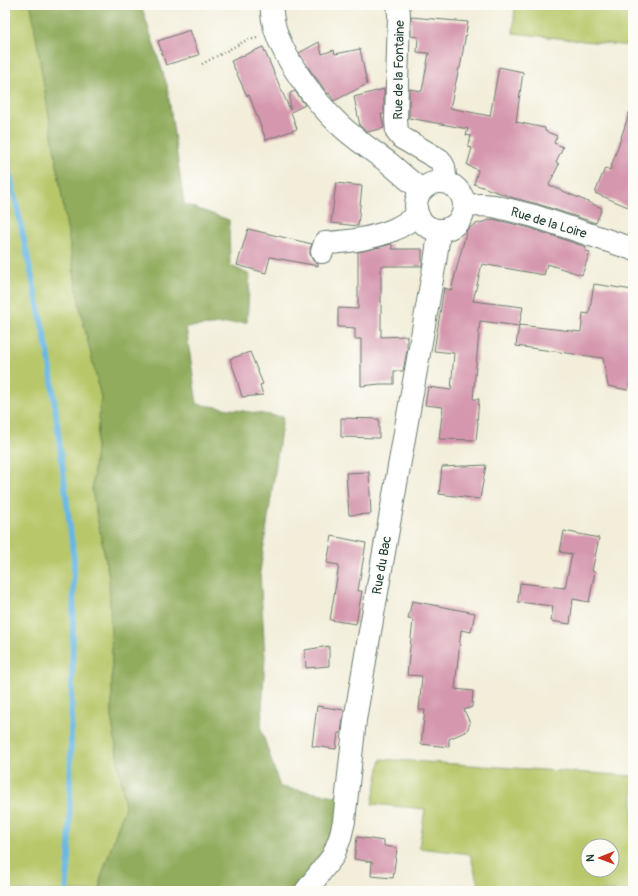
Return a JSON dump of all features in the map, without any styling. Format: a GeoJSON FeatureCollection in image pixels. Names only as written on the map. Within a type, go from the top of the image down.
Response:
{"type":"FeatureCollection","features":[{"type":"Feature","properties":{"kind":"street"},"geometry":{"type":"LineString","coordinates":[[271,5],[272,20],[284,51],[294,69],[313,95],[342,128],[422,190]]}},
{"type":"Feature","properties":{"kind":"street","name":"Rue de la Fontaine"},"geometry":{"type":"LineString","coordinates":[[398,5],[397,132],[402,138],[440,160],[444,167],[445,182]]}},
{"type":"Feature","properties":{"kind":"street"},"geometry":{"type":"LineString","coordinates":[[445,182],[460,193],[463,199],[463,213],[456,224],[451,228],[444,230],[433,229],[424,224],[418,216],[416,202],[422,190],[428,185],[445,182]]}},
{"type":"Feature","properties":{"kind":"street","name":"Rue de la Loire"},"geometry":{"type":"LineString","coordinates":[[464,206],[494,206],[534,216],[633,249]]}},
{"type":"Feature","properties":{"kind":"street"},"geometry":{"type":"LineString","coordinates":[[322,252],[325,243],[338,242],[394,230],[418,216]]}},
{"type":"Feature","properties":{"kind":"street","name":"Rue du Bac"},"geometry":{"type":"LineString","coordinates":[[306,891],[333,856],[340,838],[344,821],[355,720],[434,270],[438,230]]}},
{"type":"Feature","properties":{"kind":"path"},"geometry":{"type":"LineString","coordinates":[[202,64],[245,41],[277,34]]}},
{"type":"Feature","properties":{"kind":"green space"},"geometry":{"type":"Polygon","coordinates":[[[5,5],[31,5],[80,308],[101,397],[92,491],[109,577],[112,660],[112,721],[125,806],[100,881],[102,891],[5,891],[5,5]]]}},
{"type":"Feature","properties":{"kind":"green space"},"geometry":{"type":"Polygon","coordinates":[[[31,5],[141,5],[167,85],[184,204],[229,220],[230,265],[250,275],[247,322],[186,327],[197,404],[283,417],[260,572],[265,657],[261,729],[280,787],[342,797],[332,859],[294,891],[226,891],[223,889],[219,891],[101,891],[100,881],[125,806],[112,721],[112,660],[109,577],[92,491],[101,397],[80,308],[31,5]]]}},
{"type":"Feature","properties":{"kind":"green space"},"geometry":{"type":"Polygon","coordinates":[[[515,5],[633,5],[633,29],[629,46],[513,33],[515,5]]]}},
{"type":"Feature","properties":{"kind":"green space"},"geometry":{"type":"Polygon","coordinates":[[[381,759],[633,776],[633,891],[480,891],[470,854],[419,848],[425,809],[372,804],[381,759]]]}},
{"type":"Feature","properties":{"kind":"building"},"geometry":{"type":"Polygon","coordinates":[[[411,17],[468,22],[460,68],[450,108],[490,116],[499,67],[523,72],[516,122],[545,128],[545,131],[557,136],[554,143],[563,147],[556,162],[559,164],[549,185],[602,208],[596,223],[474,184],[478,170],[467,165],[472,148],[468,147],[471,136],[466,135],[468,129],[409,118],[409,89],[422,91],[429,53],[417,52],[418,37],[411,36],[411,17]]]}},
{"type":"Feature","properties":{"kind":"building"},"geometry":{"type":"Polygon","coordinates":[[[190,30],[199,55],[166,65],[158,41],[190,30]]]}},
{"type":"Feature","properties":{"kind":"building"},"geometry":{"type":"Polygon","coordinates":[[[319,42],[322,54],[334,50],[335,54],[360,49],[367,84],[334,101],[299,53],[319,42]]]}},
{"type":"Feature","properties":{"kind":"building"},"geometry":{"type":"Polygon","coordinates":[[[263,47],[290,110],[290,93],[295,91],[305,105],[291,112],[297,129],[266,140],[249,95],[247,96],[231,61],[263,47]]]}},
{"type":"Feature","properties":{"kind":"building"},"geometry":{"type":"Polygon","coordinates":[[[384,89],[384,114],[381,114],[384,128],[367,132],[360,126],[354,97],[384,89]]]}},
{"type":"Feature","properties":{"kind":"building"},"geometry":{"type":"Polygon","coordinates":[[[630,111],[633,112],[633,197],[628,207],[595,193],[605,168],[610,170],[630,111]]]}},
{"type":"Feature","properties":{"kind":"building"},"geometry":{"type":"Polygon","coordinates":[[[336,183],[362,186],[358,226],[331,223],[336,183]]]}},
{"type":"Feature","properties":{"kind":"building"},"geometry":{"type":"Polygon","coordinates":[[[493,219],[530,228],[586,247],[585,251],[590,252],[582,275],[547,264],[544,275],[482,264],[473,301],[523,307],[519,326],[480,321],[473,399],[479,399],[476,440],[439,439],[443,407],[425,405],[428,387],[451,390],[454,353],[434,351],[444,288],[451,290],[467,229],[476,224],[493,219]]]}},
{"type":"Feature","properties":{"kind":"building"},"geometry":{"type":"Polygon","coordinates":[[[248,229],[312,244],[310,248],[310,255],[318,266],[270,257],[266,273],[237,265],[248,229]]]}},
{"type":"Feature","properties":{"kind":"building"},"geometry":{"type":"Polygon","coordinates":[[[392,244],[392,249],[422,249],[422,266],[381,266],[381,337],[407,336],[407,350],[403,371],[394,371],[394,384],[361,386],[361,339],[355,339],[355,328],[338,327],[338,308],[358,309],[358,252],[392,244]]]}},
{"type":"Feature","properties":{"kind":"building"},"geometry":{"type":"Polygon","coordinates":[[[594,284],[633,290],[633,366],[628,390],[608,386],[603,358],[516,346],[519,325],[581,332],[583,313],[589,314],[594,284]]]}},
{"type":"Feature","properties":{"kind":"building"},"geometry":{"type":"Polygon","coordinates":[[[250,352],[263,384],[260,385],[263,395],[242,397],[230,359],[250,352]]]}},
{"type":"Feature","properties":{"kind":"building"},"geometry":{"type":"Polygon","coordinates":[[[341,418],[379,419],[379,438],[341,437],[341,418]]]}},
{"type":"Feature","properties":{"kind":"building"},"geometry":{"type":"Polygon","coordinates":[[[486,465],[480,499],[439,494],[442,467],[486,465]]]}},
{"type":"Feature","properties":{"kind":"building"},"geometry":{"type":"Polygon","coordinates":[[[369,472],[371,514],[349,515],[346,473],[369,472]]]}},
{"type":"Feature","properties":{"kind":"building"},"geometry":{"type":"Polygon","coordinates":[[[564,531],[599,538],[592,571],[595,572],[589,602],[573,599],[570,624],[551,621],[553,606],[518,602],[520,583],[565,588],[572,554],[560,552],[564,531]]]}},
{"type":"Feature","properties":{"kind":"building"},"geometry":{"type":"Polygon","coordinates":[[[332,536],[366,543],[358,591],[362,591],[356,624],[330,620],[339,565],[327,563],[332,536]]]}},
{"type":"Feature","properties":{"kind":"building"},"geometry":{"type":"Polygon","coordinates":[[[412,601],[475,613],[471,632],[461,630],[455,689],[473,691],[472,707],[464,710],[470,723],[467,731],[449,739],[449,747],[421,744],[425,710],[419,710],[422,676],[407,675],[413,620],[408,619],[412,601]]]}},
{"type":"Feature","properties":{"kind":"building"},"geometry":{"type":"Polygon","coordinates":[[[329,646],[329,666],[306,668],[305,650],[329,646]]]}},
{"type":"Feature","properties":{"kind":"building"},"geometry":{"type":"Polygon","coordinates":[[[317,706],[344,710],[341,733],[338,733],[336,749],[312,746],[317,706]]]}},
{"type":"Feature","properties":{"kind":"building"},"geometry":{"type":"Polygon","coordinates":[[[357,837],[384,841],[384,846],[397,848],[393,878],[371,876],[372,862],[354,859],[357,837]]]}},
{"type":"Feature","properties":{"kind":"waterway"},"geometry":{"type":"LineString","coordinates":[[5,151],[49,357],[74,560],[69,857],[66,891]]}}]}
